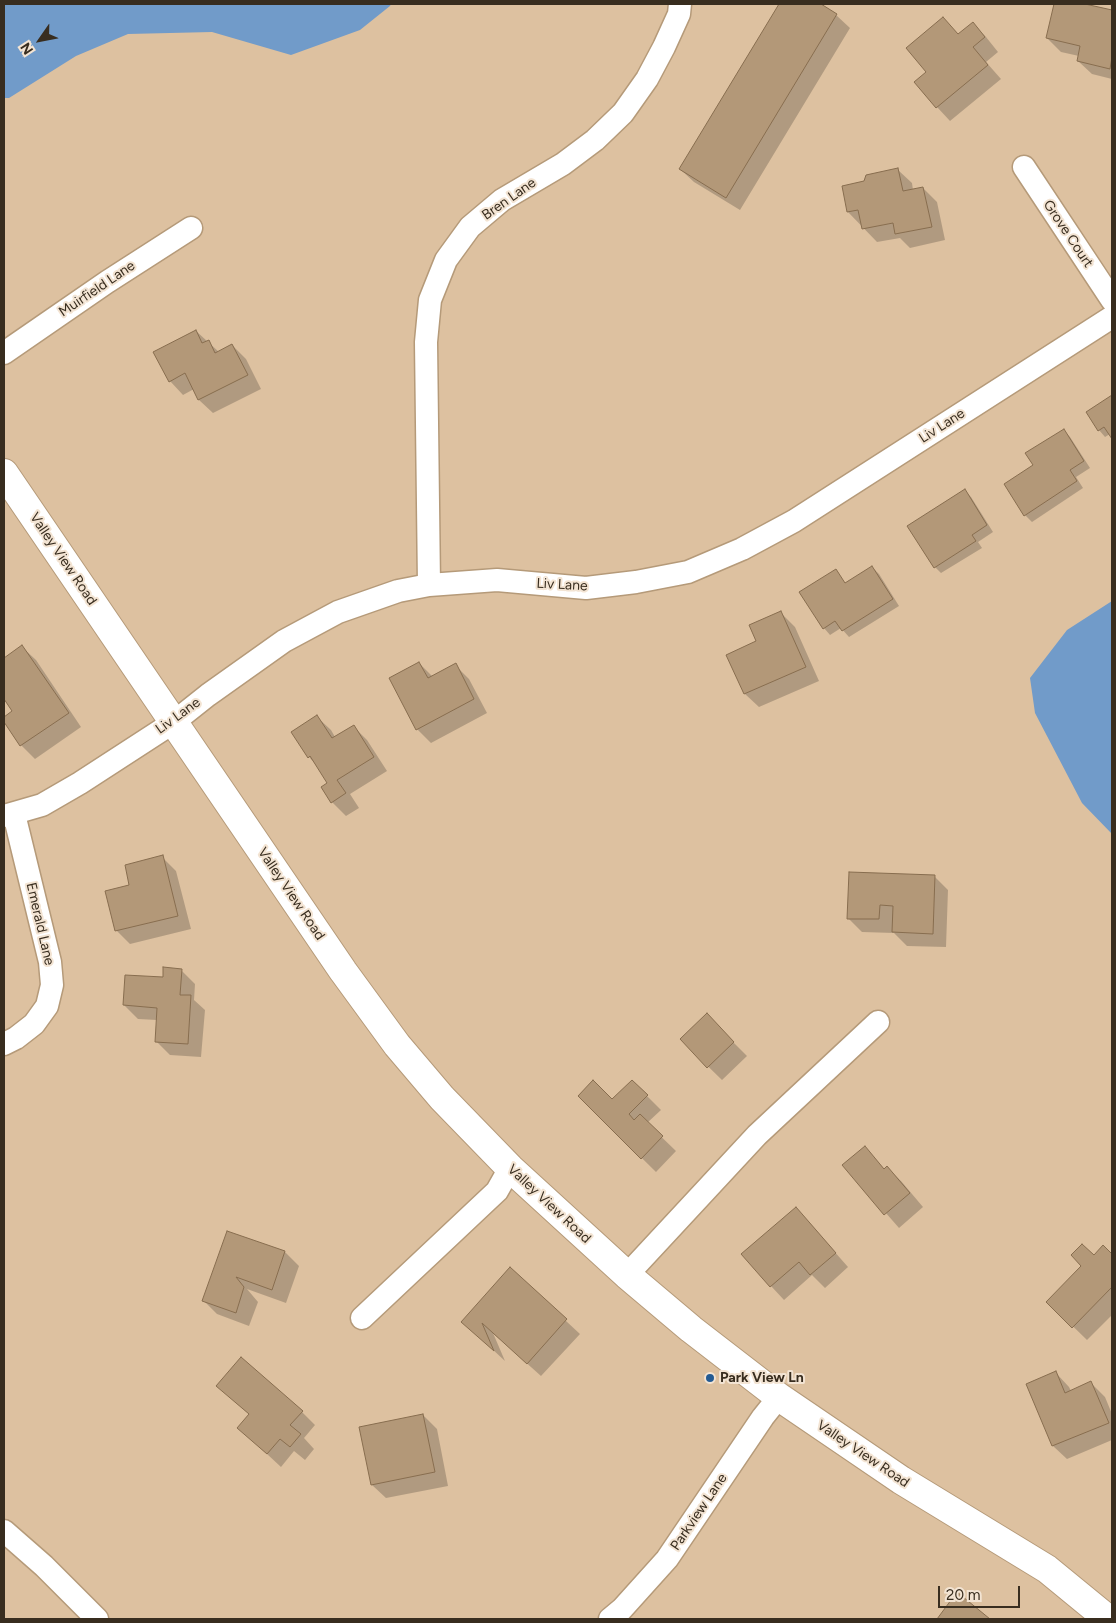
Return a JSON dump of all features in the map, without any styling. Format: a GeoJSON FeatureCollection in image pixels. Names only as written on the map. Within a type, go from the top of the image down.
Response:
{"type":"FeatureCollection","features":[{"type":"Feature","properties":{"kind":"street","name":"Bren Lane"},"geometry":{"type":"LineString","coordinates":[[430,585],[426,342],[430,300],[446,260],[470,227],[502,200],[563,164],[595,140],[623,113],[647,79],[664,47],[678,14],[680,4]]}},
{"type":"Feature","properties":{"kind":"street","name":"Grove Court"},"geometry":{"type":"LineString","coordinates":[[1024,167],[1112,300]]}},
{"type":"Feature","properties":{"kind":"street","name":"Muirfield Lane"},"geometry":{"type":"LineString","coordinates":[[4,353],[190,228]]}},
{"type":"Feature","properties":{"kind":"street","name":"Liv Lane"},"geometry":{"type":"LineString","coordinates":[[9,815],[42,805],[80,783],[174,722],[208,695],[284,641],[338,612],[398,591],[430,585],[497,580],[586,588],[636,582],[688,572],[742,549],[794,521],[1112,317]]}},
{"type":"Feature","properties":{"kind":"street","name":"Valley View Road"},"geometry":{"type":"LineString","coordinates":[[4,473],[343,971],[397,1045],[442,1098],[510,1168],[627,1275],[691,1330],[779,1397],[901,1480],[1047,1569],[1108,1619]]}},
{"type":"Feature","properties":{"kind":"street","name":"Emerald Lane"},"geometry":{"type":"LineString","coordinates":[[4,1044],[16,1038],[34,1024],[47,1006],[52,985],[50,962],[9,815]]}},
{"type":"Feature","properties":{"kind":"street"},"geometry":{"type":"LineString","coordinates":[[627,1275],[757,1135],[878,1022]]}},
{"type":"Feature","properties":{"kind":"street"},"geometry":{"type":"LineString","coordinates":[[362,1318],[498,1191],[510,1168]]}},
{"type":"Feature","properties":{"kind":"street","name":"Parkview Lane"},"geometry":{"type":"LineString","coordinates":[[610,1619],[622,1609],[667,1559],[763,1417],[779,1397]]}},
{"type":"Feature","properties":{"kind":"street"},"geometry":{"type":"LineString","coordinates":[[4,1531],[44,1566],[97,1619]]}},
{"type":"Feature","properties":{"kind":"water"},"geometry":{"type":"Polygon","coordinates":[[[4,4],[391,4],[360,30],[291,55],[212,32],[128,34],[76,56],[9,98],[4,98],[4,4]]]}},
{"type":"Feature","properties":{"kind":"water"},"geometry":{"type":"Polygon","coordinates":[[[1112,601],[1112,834],[1082,803],[1035,713],[1030,678],[1067,630],[1112,601]]]}},
{"type":"Feature","properties":{"kind":"building"},"geometry":{"type":"Polygon","coordinates":[[[779,4],[821,4],[837,14],[726,198],[679,169],[779,4]]]}},
{"type":"Feature","properties":{"kind":"building"},"geometry":{"type":"Polygon","coordinates":[[[1054,4],[1085,4],[1112,10],[1112,57],[1110,69],[1077,61],[1080,46],[1046,38],[1054,4]]]}},
{"type":"Feature","properties":{"kind":"building"},"geometry":{"type":"Polygon","coordinates":[[[943,17],[958,34],[973,22],[985,37],[973,47],[988,65],[936,108],[914,82],[926,72],[906,48],[943,17]]]}},
{"type":"Feature","properties":{"kind":"building"},"geometry":{"type":"Polygon","coordinates":[[[898,168],[903,191],[923,187],[932,227],[895,234],[893,223],[862,229],[858,210],[847,212],[842,186],[864,181],[866,175],[898,168]]]}},
{"type":"Feature","properties":{"kind":"building"},"geometry":{"type":"Polygon","coordinates":[[[196,330],[202,343],[209,340],[215,353],[232,344],[248,375],[198,400],[185,373],[169,382],[153,352],[196,330]]]}},
{"type":"Feature","properties":{"kind":"building"},"geometry":{"type":"Polygon","coordinates":[[[1112,395],[1112,439],[1104,427],[1098,431],[1086,412],[1112,395]]]}},
{"type":"Feature","properties":{"kind":"building"},"geometry":{"type":"Polygon","coordinates":[[[1064,429],[1084,461],[1070,470],[1077,481],[1024,516],[1004,484],[1033,465],[1025,453],[1064,429]]]}},
{"type":"Feature","properties":{"kind":"building"},"geometry":{"type":"Polygon","coordinates":[[[965,489],[987,525],[972,535],[976,541],[934,568],[907,526],[965,489]]]}},
{"type":"Feature","properties":{"kind":"building"},"geometry":{"type":"Polygon","coordinates":[[[872,566],[893,599],[842,631],[835,621],[823,629],[799,592],[836,569],[845,583],[872,566]]]}},
{"type":"Feature","properties":{"kind":"building"},"geometry":{"type":"Polygon","coordinates":[[[781,611],[806,667],[744,694],[726,655],[756,641],[749,625],[781,611]]]}},
{"type":"Feature","properties":{"kind":"building"},"geometry":{"type":"Polygon","coordinates":[[[22,645],[69,713],[20,746],[4,722],[4,717],[12,711],[4,699],[4,658],[22,645]]]}},
{"type":"Feature","properties":{"kind":"building"},"geometry":{"type":"Polygon","coordinates":[[[419,662],[428,678],[456,663],[474,699],[416,730],[389,678],[419,662]]]}},
{"type":"Feature","properties":{"kind":"building"},"geometry":{"type":"Polygon","coordinates":[[[317,715],[332,738],[354,725],[374,757],[337,780],[346,793],[331,803],[321,787],[327,783],[310,756],[308,758],[291,732],[317,715]]]}},
{"type":"Feature","properties":{"kind":"building"},"geometry":{"type":"Polygon","coordinates":[[[163,855],[178,916],[115,931],[105,891],[129,885],[125,865],[163,855]]]}},
{"type":"Feature","properties":{"kind":"building"},"geometry":{"type":"Polygon","coordinates":[[[849,872],[935,875],[933,934],[892,932],[893,906],[880,905],[879,919],[847,919],[849,872]]]}},
{"type":"Feature","properties":{"kind":"building"},"geometry":{"type":"Polygon","coordinates":[[[163,967],[182,969],[180,995],[191,995],[188,1044],[155,1042],[157,1008],[123,1005],[125,975],[163,977],[163,967]]]}},
{"type":"Feature","properties":{"kind":"building"},"geometry":{"type":"Polygon","coordinates":[[[707,1013],[734,1042],[707,1068],[680,1039],[707,1013]]]}},
{"type":"Feature","properties":{"kind":"building"},"geometry":{"type":"Polygon","coordinates":[[[593,1080],[612,1099],[632,1080],[648,1095],[629,1114],[634,1120],[640,1114],[663,1136],[641,1159],[578,1096],[593,1080]]]}},
{"type":"Feature","properties":{"kind":"building"},"geometry":{"type":"Polygon","coordinates":[[[865,1146],[884,1169],[887,1166],[910,1193],[884,1215],[842,1165],[865,1146]]]}},
{"type":"Feature","properties":{"kind":"building"},"geometry":{"type":"Polygon","coordinates":[[[796,1207],[836,1253],[810,1275],[799,1262],[770,1287],[741,1254],[796,1207]]]}},
{"type":"Feature","properties":{"kind":"building"},"geometry":{"type":"Polygon","coordinates":[[[227,1231],[285,1251],[272,1290],[236,1277],[244,1287],[236,1313],[202,1301],[227,1231]]]}},
{"type":"Feature","properties":{"kind":"building"},"geometry":{"type":"Polygon","coordinates":[[[1082,1244],[1094,1255],[1103,1245],[1112,1254],[1112,1287],[1072,1328],[1046,1302],[1081,1266],[1071,1255],[1082,1244]]]}},
{"type":"Feature","properties":{"kind":"building"},"geometry":{"type":"Polygon","coordinates":[[[510,1267],[567,1319],[527,1364],[482,1323],[494,1351],[461,1322],[510,1267]]]}},
{"type":"Feature","properties":{"kind":"building"},"geometry":{"type":"Polygon","coordinates":[[[241,1357],[303,1411],[290,1425],[301,1434],[290,1447],[280,1439],[267,1454],[237,1428],[249,1414],[216,1386],[241,1357]]]}},
{"type":"Feature","properties":{"kind":"building"},"geometry":{"type":"Polygon","coordinates":[[[1056,1371],[1065,1393],[1091,1381],[1109,1423],[1052,1446],[1026,1384],[1056,1371]]]}},
{"type":"Feature","properties":{"kind":"building"},"geometry":{"type":"Polygon","coordinates":[[[423,1414],[435,1472],[371,1485],[359,1427],[423,1414]]]}},
{"type":"Feature","properties":{"kind":"building"},"geometry":{"type":"Polygon","coordinates":[[[957,1592],[990,1619],[937,1619],[957,1592]]]}},
{"type":"Feature","properties":{"kind":"place","name":"Park View Ln"},"geometry":{"type":"Point","coordinates":[710,1378]}}]}
